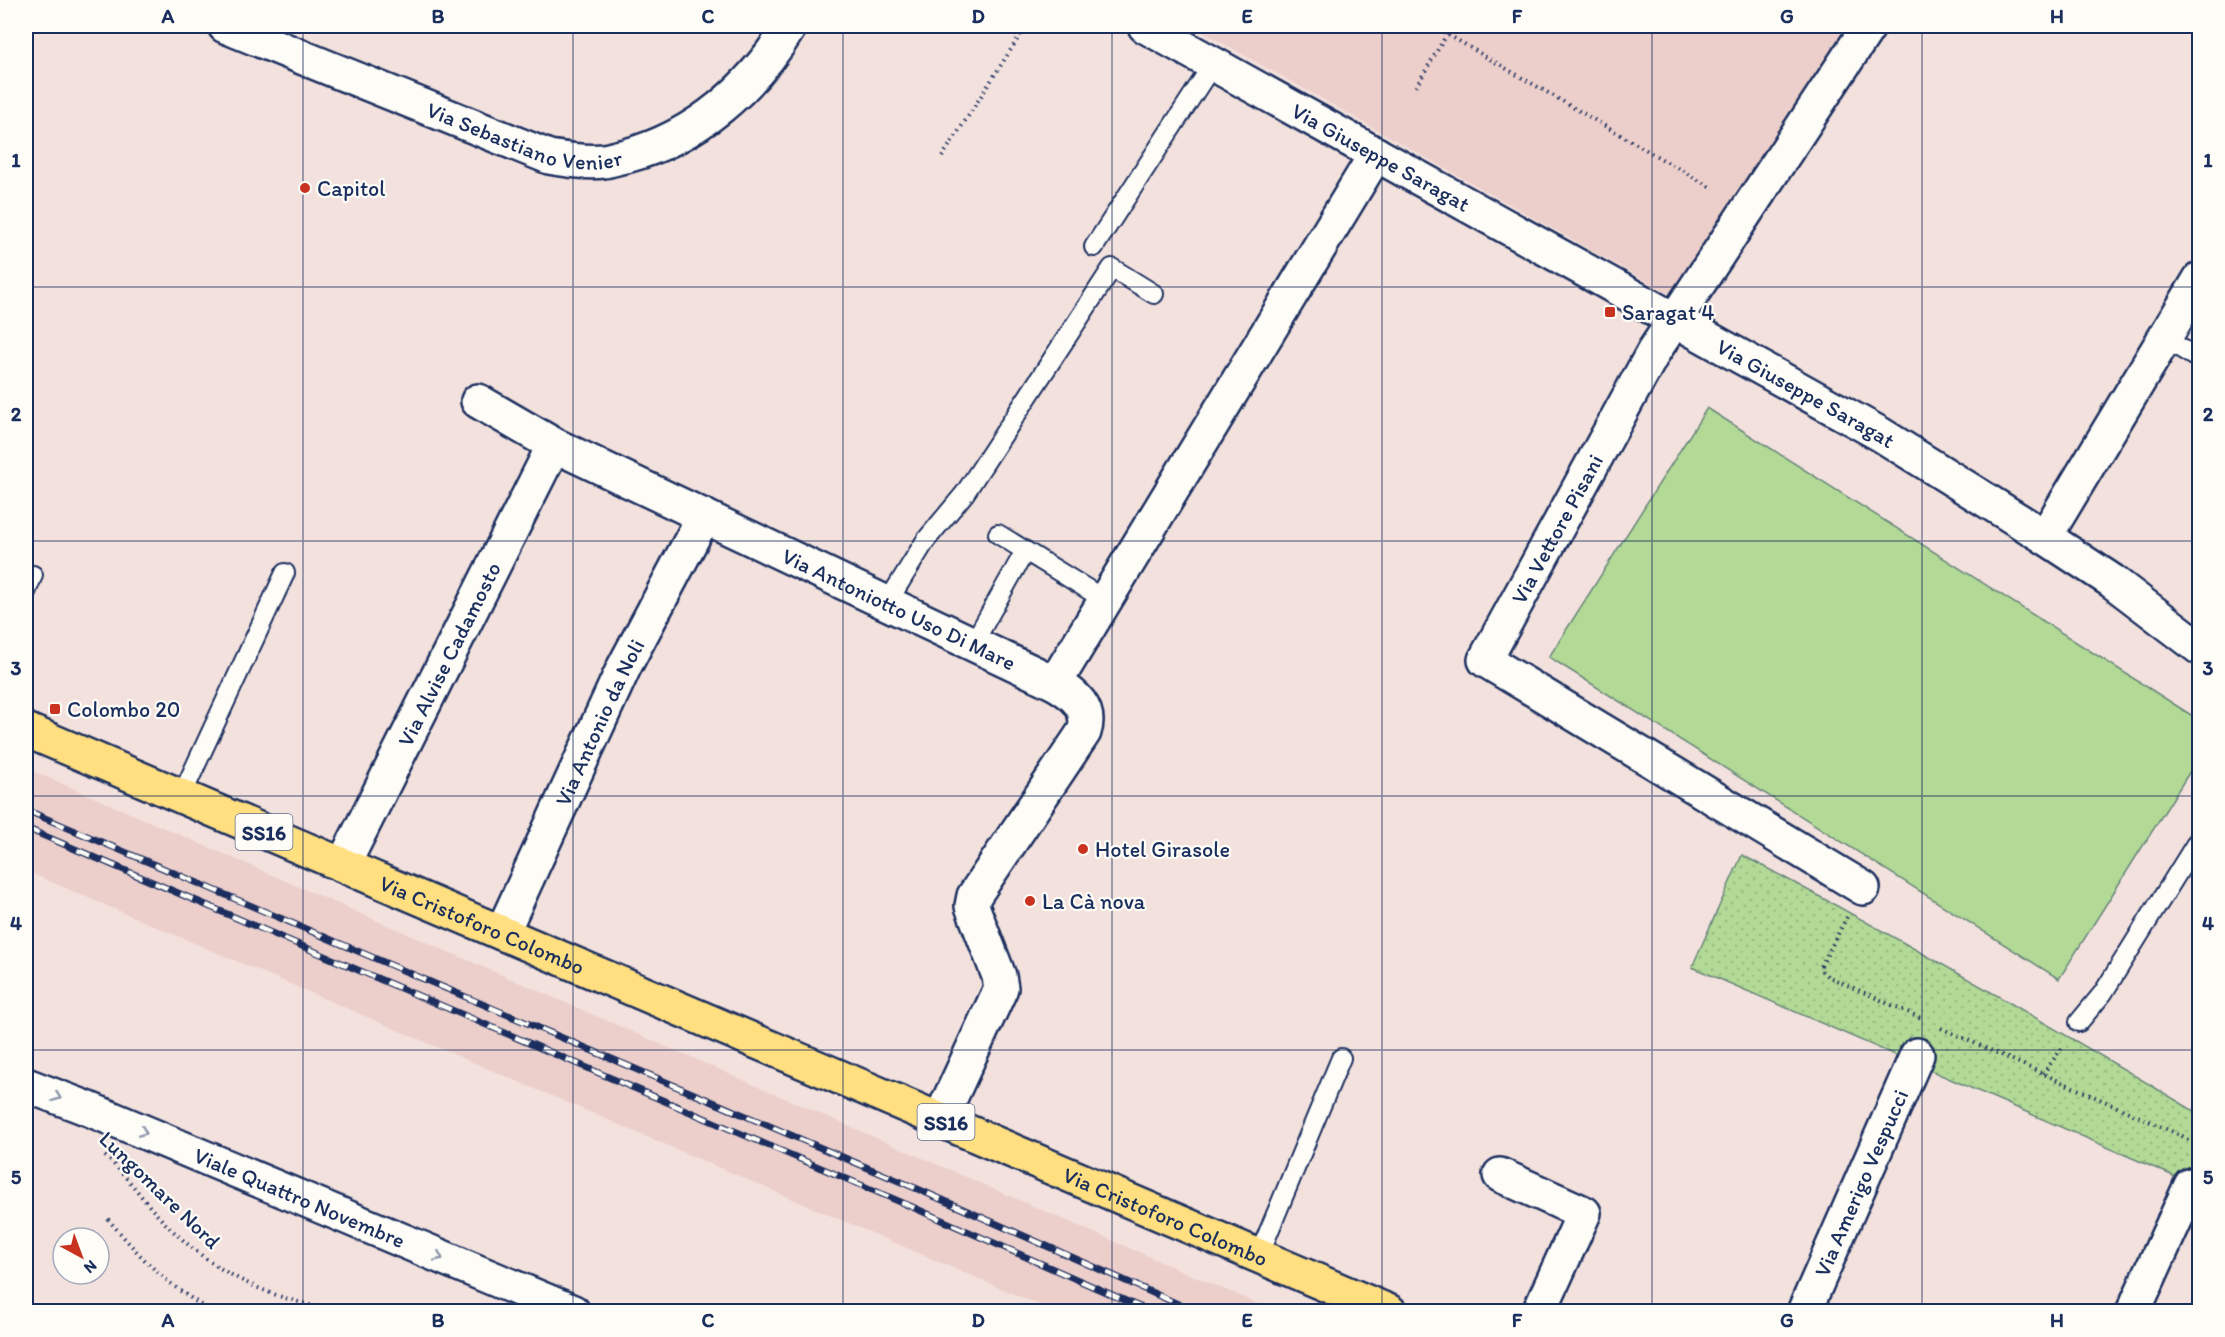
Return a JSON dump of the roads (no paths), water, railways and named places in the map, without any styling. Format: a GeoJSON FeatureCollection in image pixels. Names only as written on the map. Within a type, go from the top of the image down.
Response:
{"type":"FeatureCollection","features":[{"type":"Feature","properties":{"kind":"main road","name":"Via Cristoforo Colombo"},"geometry":{"type":"LineString","coordinates":[[26,730],[1390,1311]]}},
{"type":"Feature","properties":{"kind":"street","name":"Via Sebastiano Venier"},"geometry":{"type":"LineString","coordinates":[[225,26],[549,157],[604,161],[672,140],[726,104],[753,76],[790,26]]}},
{"type":"Feature","properties":{"kind":"street","name":"Via Vettore Pisani"},"geometry":{"type":"LineString","coordinates":[[1863,888],[1485,660],[1654,351],[1869,26]]}},
{"type":"Feature","properties":{"kind":"street","name":"Via Giuseppe Saragat"},"geometry":{"type":"LineString","coordinates":[[1150,27],[1880,434],[2046,537],[2112,581],[2199,648]]}},
{"type":"Feature","properties":{"kind":"street"},"geometry":{"type":"LineString","coordinates":[[1055,682],[1376,154]]}},
{"type":"Feature","properties":{"kind":"street"},"geometry":{"type":"LineString","coordinates":[[2046,537],[2199,279]]}},
{"type":"Feature","properties":{"kind":"street"},"geometry":{"type":"LineString","coordinates":[[478,401],[554,445],[704,516]]}},
{"type":"Feature","properties":{"kind":"street","name":"Via Alvise Cadamosto"},"geometry":{"type":"LineString","coordinates":[[343,865],[554,445]]}},
{"type":"Feature","properties":{"kind":"street","name":"Via Antoniotto Uso Di Mare"},"geometry":{"type":"LineString","coordinates":[[704,516],[1055,682],[1070,691],[1086,712],[1087,722],[1078,742],[974,896],[972,906],[999,976],[1001,988],[940,1120]]}},
{"type":"Feature","properties":{"kind":"street","name":"Via Antonio da Noli"},"geometry":{"type":"LineString","coordinates":[[502,933],[624,667],[704,516]]}},
{"type":"Feature","properties":{"kind":"street","name":"Via Amerigo Vespucci"},"geometry":{"type":"LineString","coordinates":[[1804,1311],[1917,1056]]}},
{"type":"Feature","properties":{"kind":"street","name":"Viale Quattro Novembre"},"geometry":{"type":"LineString","coordinates":[[26,1085],[573,1311]]}},
{"type":"Feature","properties":{"kind":"street"},"geometry":{"type":"LineString","coordinates":[[1500,1175],[1584,1213],[1539,1311]]}},
{"type":"Feature","properties":{"kind":"street"},"geometry":{"type":"LineString","coordinates":[[2133,1311],[2191,1185]]}},
{"type":"Feature","properties":{"kind":"lane"},"geometry":{"type":"LineString","coordinates":[[1094,247],[1213,64]]}},
{"type":"Feature","properties":{"kind":"lane"},"geometry":{"type":"LineString","coordinates":[[887,603],[926,540],[965,493],[1112,268],[1154,294]]}},
{"type":"Feature","properties":{"kind":"lane"},"geometry":{"type":"LineString","coordinates":[[2164,338],[2199,360]]}},
{"type":"Feature","properties":{"kind":"lane"},"geometry":{"type":"LineString","coordinates":[[998,534],[1105,600]]}},
{"type":"Feature","properties":{"kind":"lane"},"geometry":{"type":"LineString","coordinates":[[973,644],[1024,551]]}},
{"type":"Feature","properties":{"kind":"lane"},"geometry":{"type":"LineString","coordinates":[[182,797],[285,573]]}},
{"type":"Feature","properties":{"kind":"lane"},"geometry":{"type":"LineString","coordinates":[[2079,1022],[2103,993],[2199,837]]}},
{"type":"Feature","properties":{"kind":"lane"},"geometry":{"type":"LineString","coordinates":[[1259,1256],[1341,1058]]}},
{"type":"Feature","properties":{"kind":"railway"},"geometry":{"type":"LineString","coordinates":[[26,810],[920,1190],[1196,1312]]}},
{"type":"Feature","properties":{"kind":"railway"},"geometry":{"type":"LineString","coordinates":[[26,828],[910,1206],[1151,1312]]}},
{"type":"Feature","properties":{"kind":"place","name":"Capitol"},"geometry":{"type":"Point","coordinates":[305,188]}},
{"type":"Feature","properties":{"kind":"place","name":"Saragat 4"},"geometry":{"type":"Point","coordinates":[1610,312]}},
{"type":"Feature","properties":{"kind":"place","name":"Colombo 20"},"geometry":{"type":"Point","coordinates":[55,709]}},
{"type":"Feature","properties":{"kind":"place","name":"Hotel Girasole"},"geometry":{"type":"Point","coordinates":[1083,849]}},
{"type":"Feature","properties":{"kind":"place","name":"La Cà nova"},"geometry":{"type":"Point","coordinates":[1030,901]}}]}
